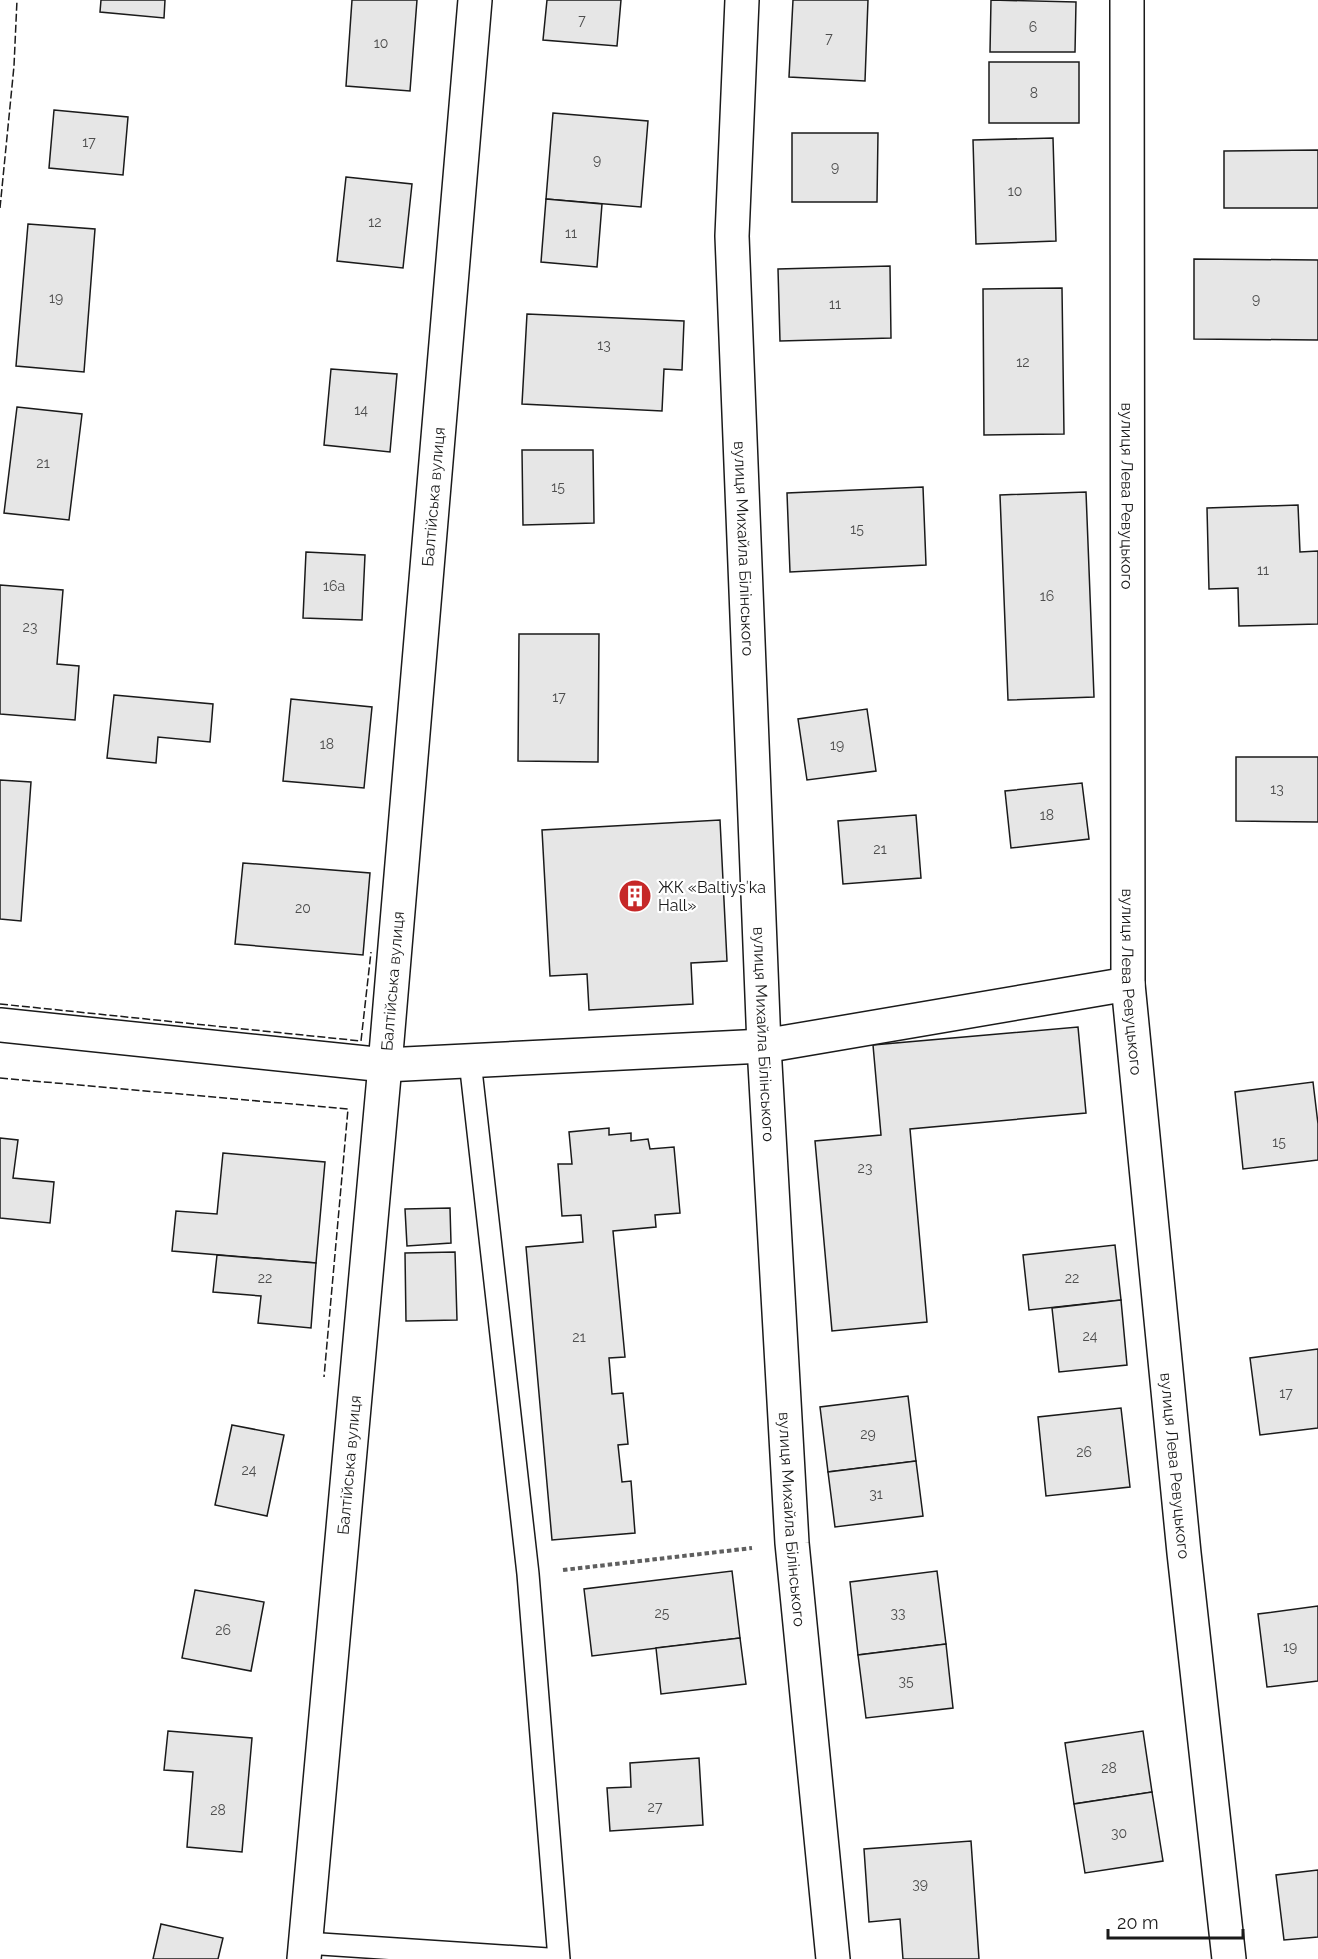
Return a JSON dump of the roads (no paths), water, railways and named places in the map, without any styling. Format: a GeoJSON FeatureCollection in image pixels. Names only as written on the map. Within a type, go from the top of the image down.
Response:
{"type":"FeatureCollection","features":[{"type":"Feature","properties":{"kind":"street","name":"Балтійська вулиця"},"geometry":{"type":"LineString","coordinates":[[305,1951],[385,1065],[475,0]]}},
{"type":"Feature","properties":{"kind":"street","name":"вулиця Михайла Білінського"},"geometry":{"type":"LineString","coordinates":[[742,0],[732,236],[764,1046],[792,1543],[833,1959]]}},
{"type":"Feature","properties":{"kind":"street","name":"вулиця Лева Ревуцького"},"geometry":{"type":"LineString","coordinates":[[1127,0],[1128,984],[1184,1553],[1229,1959]]}},
{"type":"Feature","properties":{"kind":"street"},"geometry":{"type":"LineString","coordinates":[[0,1025],[385,1065],[764,1046],[1128,984]]}},
{"type":"Feature","properties":{"kind":"lane"},"geometry":{"type":"LineString","coordinates":[[470,1061],[528,1574],[559,1959]]}},
{"type":"Feature","properties":{"kind":"lane"},"geometry":{"type":"LineString","coordinates":[[305,1951],[548,1959]]}},
{"type":"Feature","properties":{"kind":"place","name":"ЖК «Baltiysʹka Hall»"},"geometry":{"type":"Point","coordinates":[635,896]}}]}
